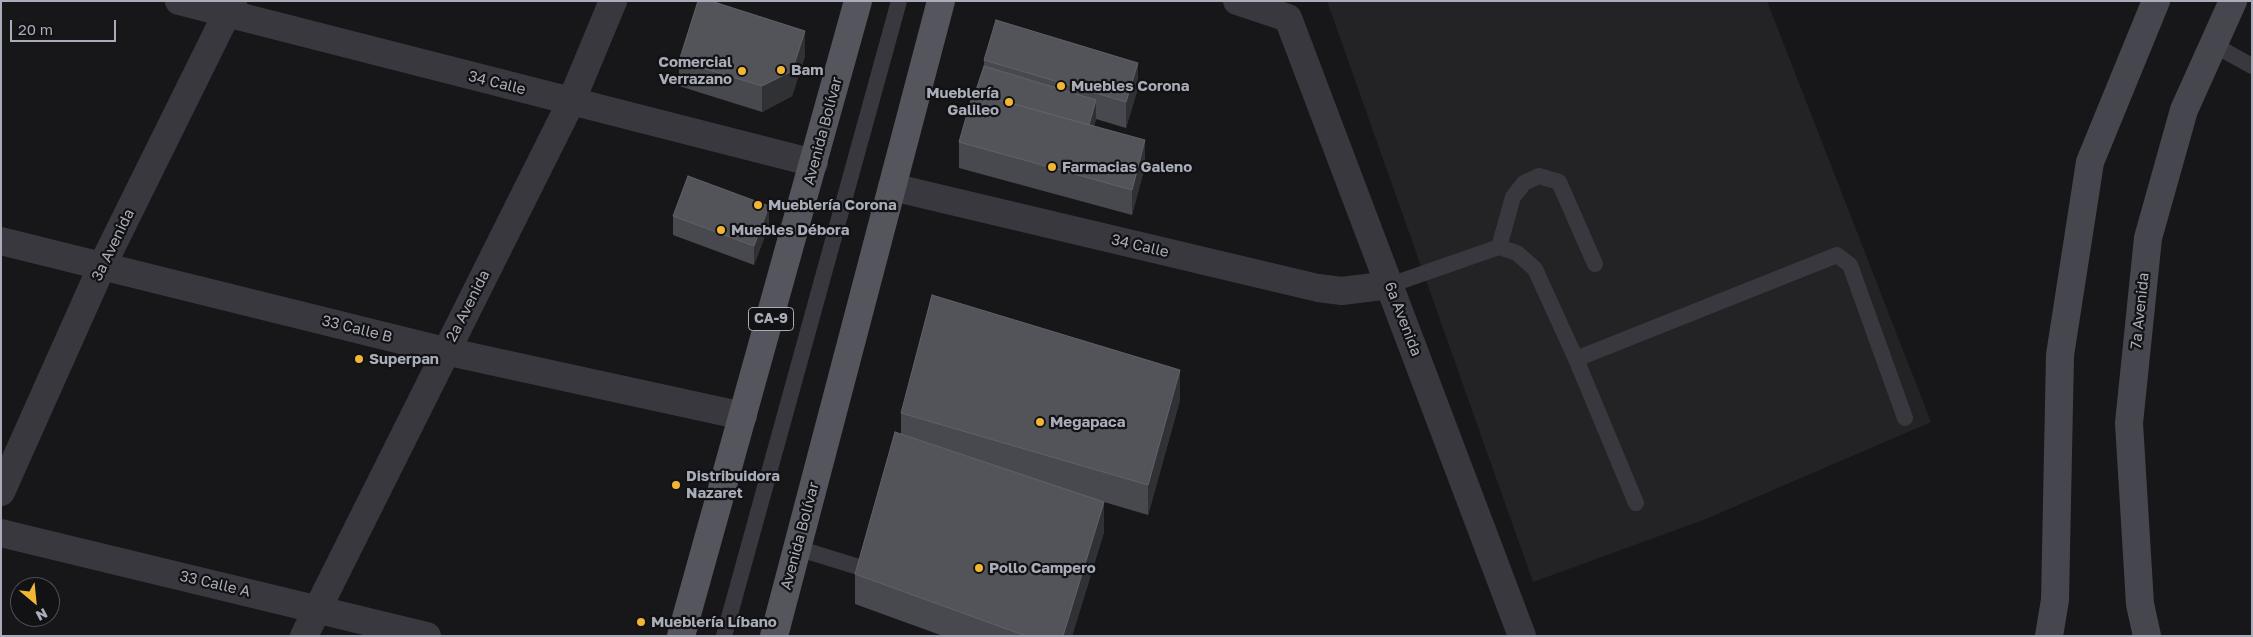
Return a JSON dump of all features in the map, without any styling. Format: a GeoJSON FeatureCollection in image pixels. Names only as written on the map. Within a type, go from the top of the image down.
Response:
{"type":"FeatureCollection","features":[{"type":"Feature","properties":{"kind":"main road","name":"Avenida Bolívar"},"geometry":{"type":"LineString","coordinates":[[681,636],[744,416],[858,1]]}},
{"type":"Feature","properties":{"kind":"main road","name":"Avenida Bolívar"},"geometry":{"type":"LineString","coordinates":[[774,636],[941,1]]}},
{"type":"Feature","properties":{"kind":"main road"},"geometry":{"type":"LineString","coordinates":[[2057,636],[2055,600],[2060,355],[2090,162],[2156,1]]}},
{"type":"Feature","properties":{"kind":"main road","name":"7a Avenida"},"geometry":{"type":"LineString","coordinates":[[2148,636],[2140,604],[2129,423],[2148,238],[2184,110],[2233,1]]}},
{"type":"Feature","properties":{"kind":"main road"},"geometry":{"type":"LineString","coordinates":[[2049,636],[2055,600]]}},
{"type":"Feature","properties":{"kind":"street","name":"34 Calle"},"geometry":{"type":"LineString","coordinates":[[179,1],[230,7],[571,102],[814,163]]}},
{"type":"Feature","properties":{"kind":"street","name":"2a Avenida"},"geometry":{"type":"LineString","coordinates":[[304,636],[571,102],[613,1]]}},
{"type":"Feature","properties":{"kind":"street"},"geometry":{"type":"LineString","coordinates":[[1237,1],[1287,9]]}},
{"type":"Feature","properties":{"kind":"street","name":"3a Avenida"},"geometry":{"type":"LineString","coordinates":[[1,492],[102,266],[230,7]]}},
{"type":"Feature","properties":{"kind":"street","name":"6a Avenida"},"geometry":{"type":"LineString","coordinates":[[1287,9],[1522,636]]}},
{"type":"Feature","properties":{"kind":"street","name":"34 Calle"},"geometry":{"type":"LineString","coordinates":[[892,187],[1318,288],[1342,291],[1390,285]]}},
{"type":"Feature","properties":{"kind":"street","name":"33 Calle B"},"geometry":{"type":"LineString","coordinates":[[1,241],[445,351],[744,416]]}},
{"type":"Feature","properties":{"kind":"street","name":"33 Calle A"},"geometry":{"type":"LineString","coordinates":[[1,533],[318,608],[427,636]]}},
{"type":"Feature","properties":{"kind":"lane"},"geometry":{"type":"LineString","coordinates":[[724,636],[899,1]]}},
{"type":"Feature","properties":{"kind":"lane"},"geometry":{"type":"LineString","coordinates":[[2214,45],[2252,66]]}},
{"type":"Feature","properties":{"kind":"lane"},"geometry":{"type":"LineString","coordinates":[[1499,247],[1513,197],[1524,183],[1539,176],[1559,182],[1595,264]]}},
{"type":"Feature","properties":{"kind":"lane"},"geometry":{"type":"LineString","coordinates":[[1390,285],[1499,247],[1517,253],[1535,269],[1576,359],[1636,503]]}},
{"type":"Feature","properties":{"kind":"lane"},"geometry":{"type":"LineString","coordinates":[[1576,359],[1837,255],[1850,265],[1905,418]]}},
{"type":"Feature","properties":{"kind":"lane"},"geometry":{"type":"LineString","coordinates":[[797,548],[891,577]]}},
{"type":"Feature","properties":{"kind":"shaded area"},"geometry":{"type":"Polygon","coordinates":[[[1327,1],[1767,1],[1931,422],[1706,519],[1533,582],[1327,1]]]}},
{"type":"Feature","properties":{"kind":"building"},"geometry":{"type":"Polygon","coordinates":[[[698,1],[711,1],[805,31],[792,71],[762,86],[679,61],[698,1]]]}},
{"type":"Feature","properties":{"kind":"building"},"geometry":{"type":"Polygon","coordinates":[[[996,20],[1138,63],[1126,102],[984,60],[996,20]]]}},
{"type":"Feature","properties":{"kind":"building"},"geometry":{"type":"Polygon","coordinates":[[[984,66],[1096,100],[1089,125],[975,93],[984,66]]]}},
{"type":"Feature","properties":{"kind":"building"},"geometry":{"type":"Polygon","coordinates":[[[973,93],[1145,140],[1132,190],[959,142],[973,93]]]}},
{"type":"Feature","properties":{"kind":"building"},"geometry":{"type":"Polygon","coordinates":[[[688,176],[769,206],[754,246],[673,216],[688,176]]]}},
{"type":"Feature","properties":{"kind":"building","name":"Megapaca"},"geometry":{"type":"Polygon","coordinates":[[[932,295],[1180,370],[1148,485],[901,413],[932,295]]]}},
{"type":"Feature","properties":{"kind":"building","name":"Pollo Campero"},"geometry":{"type":"Polygon","coordinates":[[[895,432],[1104,502],[1063,636],[1026,636],[855,574],[895,432]]]}},
{"type":"Feature","properties":{"kind":"place","name":"Bam"},"geometry":{"type":"Point","coordinates":[781,70]}},
{"type":"Feature","properties":{"kind":"place","name":"Comercial Verrazano"},"geometry":{"type":"Point","coordinates":[742,71]}},
{"type":"Feature","properties":{"kind":"place","name":"Muebles Corona"},"geometry":{"type":"Point","coordinates":[1061,86]}},
{"type":"Feature","properties":{"kind":"place","name":"Mueblería Galileo"},"geometry":{"type":"Point","coordinates":[1009,102]}},
{"type":"Feature","properties":{"kind":"place","name":"Farmacias Galeno"},"geometry":{"type":"Point","coordinates":[1052,167]}},
{"type":"Feature","properties":{"kind":"place","name":"Mueblería Corona"},"geometry":{"type":"Point","coordinates":[758,205]}},
{"type":"Feature","properties":{"kind":"place","name":"Muebles Débora"},"geometry":{"type":"Point","coordinates":[721,230]}},
{"type":"Feature","properties":{"kind":"place","name":"Superpan"},"geometry":{"type":"Point","coordinates":[359,359]}},
{"type":"Feature","properties":{"kind":"place","name":"Megapaca"},"geometry":{"type":"Point","coordinates":[1040,422]}},
{"type":"Feature","properties":{"kind":"place","name":"Distribuidora Nazaret"},"geometry":{"type":"Point","coordinates":[676,485]}},
{"type":"Feature","properties":{"kind":"place","name":"Pollo Campero"},"geometry":{"type":"Point","coordinates":[979,568]}},
{"type":"Feature","properties":{"kind":"place","name":"Mueblería Líbano"},"geometry":{"type":"Point","coordinates":[641,622]}}]}
